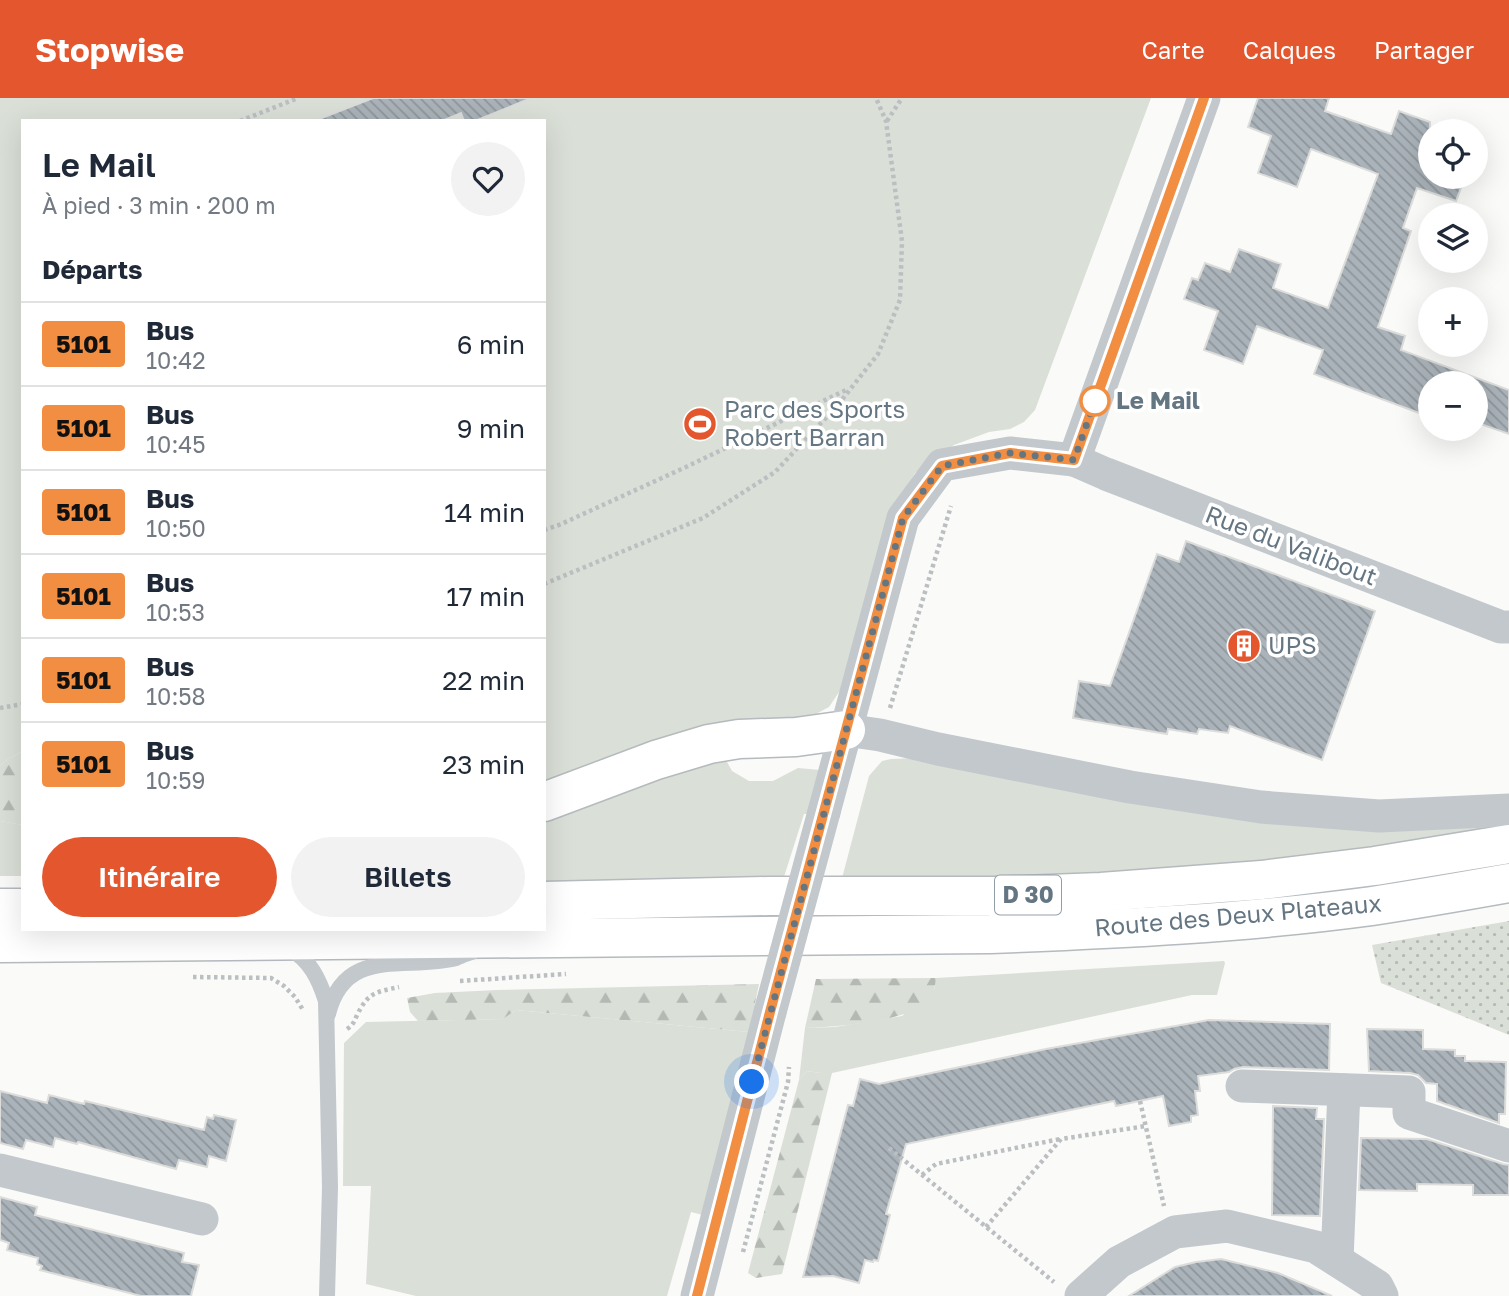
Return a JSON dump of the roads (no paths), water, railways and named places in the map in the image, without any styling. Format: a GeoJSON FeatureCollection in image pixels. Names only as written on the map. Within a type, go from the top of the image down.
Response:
{"type":"FeatureCollection","features":[{"type":"Feature","properties":{"kind":"main road"},"geometry":{"type":"LineString","coordinates":[[546,801],[656,760],[709,744],[738,739],[863,732]]}},
{"type":"Feature","properties":{"kind":"main road","name":"Route des Deux Plateaux"},"geometry":{"type":"LineString","coordinates":[[546,901],[781,896],[994,896],[1101,892],[1262,880],[1375,866],[1509,844]]}},
{"type":"Feature","properties":{"kind":"main road","name":"Route des Deux Plateaux"},"geometry":{"type":"LineString","coordinates":[[0,943],[990,933],[1125,929],[1372,906],[1509,883]]}},
{"type":"Feature","properties":{"kind":"main road"},"geometry":{"type":"LineString","coordinates":[[0,908],[21,908]]}},
{"type":"Feature","properties":{"kind":"street"},"geometry":{"type":"LineString","coordinates":[[1074,460],[1204,98]]}},
{"type":"Feature","properties":{"kind":"street","name":"Rue du Valibout"},"geometry":{"type":"LineString","coordinates":[[697,1296],[824,812],[863,732],[903,518],[942,466],[1010,453],[1074,460],[1501,627],[1509,627]]}},
{"type":"Feature","properties":{"kind":"street"},"geometry":{"type":"LineString","coordinates":[[863,732],[1129,787],[1261,807],[1379,816],[1509,810]]}},
{"type":"Feature","properties":{"kind":"street"},"geometry":{"type":"LineString","coordinates":[[1242,1086],[1409,1092],[1409,1113],[1509,1146]]}},
{"type":"Feature","properties":{"kind":"street"},"geometry":{"type":"LineString","coordinates":[[1336,1260],[1344,1090]]}},
{"type":"Feature","properties":{"kind":"street"},"geometry":{"type":"LineString","coordinates":[[0,1170],[202,1219]]}},
{"type":"Feature","properties":{"kind":"street"},"geometry":{"type":"LineString","coordinates":[[1071,1292],[1175,1232],[1227,1226],[1315,1247],[1377,1286],[1382,1296]]}},
{"type":"Feature","properties":{"kind":"lane"},"geometry":{"type":"LineString","coordinates":[[327,1020],[336,992],[347,979],[362,970],[380,964],[456,958],[506,939]]}},
{"type":"Feature","properties":{"kind":"lane"},"geometry":{"type":"LineString","coordinates":[[272,941],[296,952],[310,965],[326,1001],[330,1187],[327,1296]]}},
{"type":"Feature","properties":{"kind":"place","name":"Le Mail"},"geometry":{"type":"Point","coordinates":[1095,401]}},
{"type":"Feature","properties":{"kind":"place","name":"Parc des Sports Robert Barran"},"geometry":{"type":"Point","coordinates":[700,424]}},
{"type":"Feature","properties":{"kind":"place","name":"UPS"},"geometry":{"type":"Point","coordinates":[1244,646]}}]}
